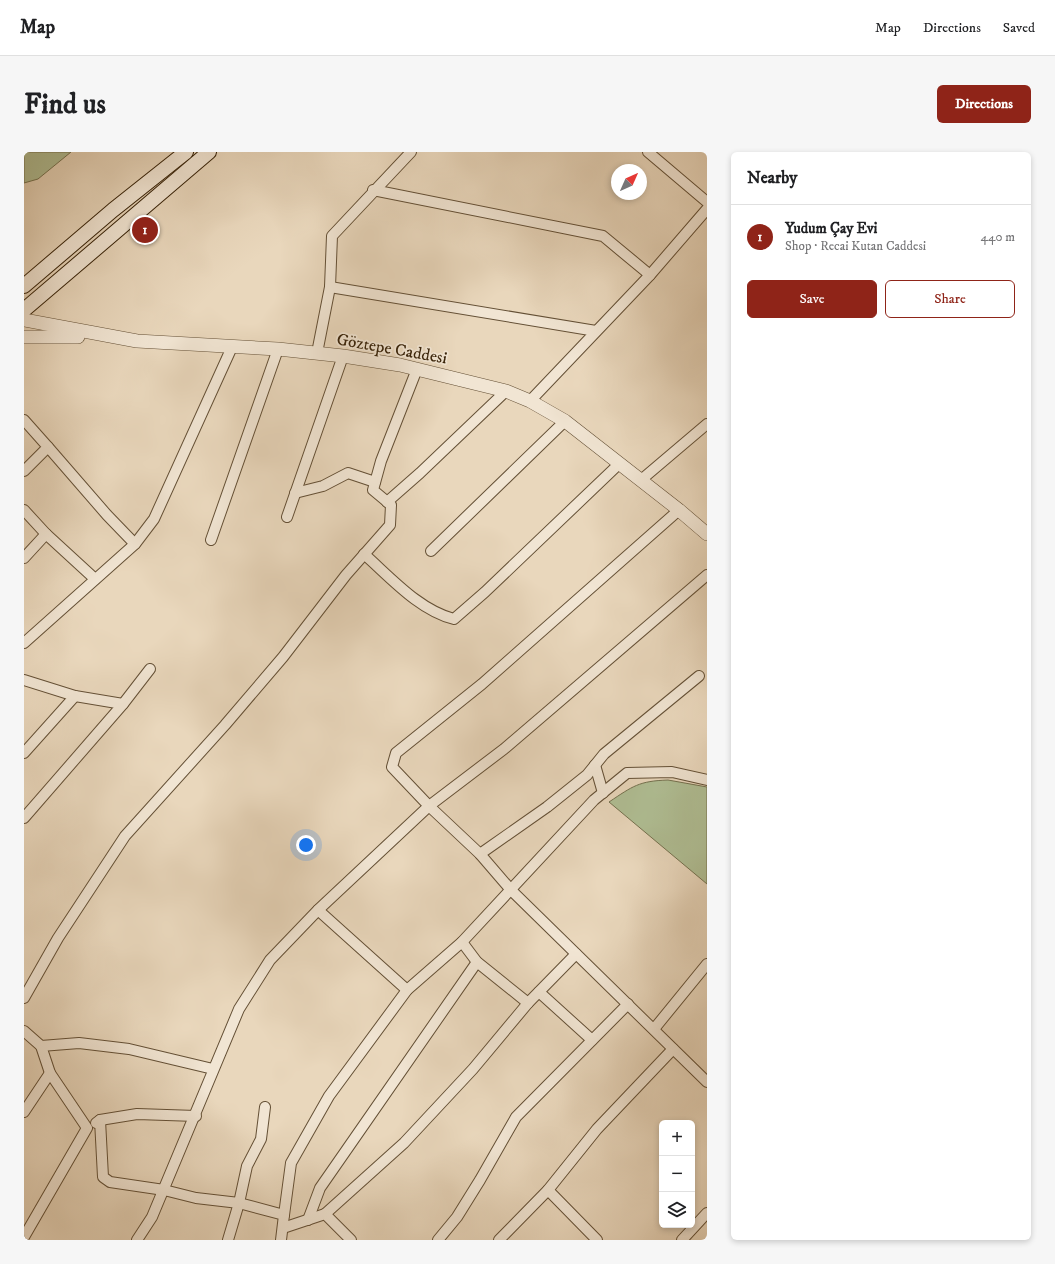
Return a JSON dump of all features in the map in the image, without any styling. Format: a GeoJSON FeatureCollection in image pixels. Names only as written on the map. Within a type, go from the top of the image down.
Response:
{"type":"FeatureCollection","features":[{"type":"Feature","properties":{"kind":"main road"},"geometry":{"type":"LineString","coordinates":[[24,286],[113,210],[186,152]]}},
{"type":"Feature","properties":{"kind":"main road"},"geometry":{"type":"LineString","coordinates":[[24,310],[209,152]]}},
{"type":"Feature","properties":{"kind":"street"},"geometry":{"type":"LineString","coordinates":[[317,353],[330,286],[332,236],[373,190],[411,152]]}},
{"type":"Feature","properties":{"kind":"street"},"geometry":{"type":"LineString","coordinates":[[648,152],[707,202]]}},
{"type":"Feature","properties":{"kind":"street"},"geometry":{"type":"LineString","coordinates":[[373,190],[603,236],[650,275]]}},
{"type":"Feature","properties":{"kind":"street"},"geometry":{"type":"LineString","coordinates":[[530,401],[650,275],[707,209]]}},
{"type":"Feature","properties":{"kind":"street"},"geometry":{"type":"LineString","coordinates":[[330,286],[596,331]]}},
{"type":"Feature","properties":{"kind":"street","name":"Göztepe Caddesi"},"geometry":{"type":"LineString","coordinates":[[24,320],[137,341],[278,349],[343,356],[417,369],[506,391],[530,401],[565,421],[679,510],[707,534]]}},
{"type":"Feature","properties":{"kind":"street"},"geometry":{"type":"LineString","coordinates":[[24,337],[61,336],[137,341]]}},
{"type":"Feature","properties":{"kind":"street"},"geometry":{"type":"LineString","coordinates":[[24,643],[135,544],[154,519],[232,347]]}},
{"type":"Feature","properties":{"kind":"street"},"geometry":{"type":"LineString","coordinates":[[211,540],[278,349]]}},
{"type":"Feature","properties":{"kind":"street"},"geometry":{"type":"LineString","coordinates":[[287,517],[343,356]]}},
{"type":"Feature","properties":{"kind":"street"},"geometry":{"type":"LineString","coordinates":[[24,998],[58,938],[125,836],[283,657],[346,575],[390,525],[391,505],[373,490],[374,482],[417,369]]}},
{"type":"Feature","properties":{"kind":"street"},"geometry":{"type":"LineString","coordinates":[[387,502],[420,473],[506,391]]}},
{"type":"Feature","properties":{"kind":"street"},"geometry":{"type":"LineString","coordinates":[[24,420],[107,515],[135,544]]}},
{"type":"Feature","properties":{"kind":"street"},"geometry":{"type":"LineString","coordinates":[[431,551],[565,421]]}},
{"type":"Feature","properties":{"kind":"street"},"geometry":{"type":"LineString","coordinates":[[641,480],[707,424]]}},
{"type":"Feature","properties":{"kind":"street"},"geometry":{"type":"LineString","coordinates":[[24,471],[48,447]]}},
{"type":"Feature","properties":{"kind":"street"},"geometry":{"type":"LineString","coordinates":[[364,554],[413,597],[439,615],[454,619],[485,592],[619,464]]}},
{"type":"Feature","properties":{"kind":"street"},"geometry":{"type":"LineString","coordinates":[[295,493],[323,486],[348,473],[374,482]]}},
{"type":"Feature","properties":{"kind":"street"},"geometry":{"type":"LineString","coordinates":[[24,510],[46,534],[95,579]]}},
{"type":"Feature","properties":{"kind":"street"},"geometry":{"type":"LineString","coordinates":[[707,522],[679,510],[482,684],[396,753],[392,767],[429,806],[480,854],[511,890],[707,1082]]}},
{"type":"Feature","properties":{"kind":"street"},"geometry":{"type":"LineString","coordinates":[[24,558],[46,534]]}},
{"type":"Feature","properties":{"kind":"street"},"geometry":{"type":"LineString","coordinates":[[137,1240],[152,1217],[164,1190],[196,1116],[213,1069],[239,1009],[270,960],[318,910],[429,806],[504,749],[707,574]]}},
{"type":"Feature","properties":{"kind":"street"},"geometry":{"type":"LineString","coordinates":[[24,818],[123,704],[150,669]]}},
{"type":"Feature","properties":{"kind":"street"},"geometry":{"type":"LineString","coordinates":[[480,854],[547,807],[587,775],[604,754],[699,676]]}},
{"type":"Feature","properties":{"kind":"street"},"geometry":{"type":"LineString","coordinates":[[24,680],[75,696],[123,704]]}},
{"type":"Feature","properties":{"kind":"street"},"geometry":{"type":"LineString","coordinates":[[24,753],[75,696]]}},
{"type":"Feature","properties":{"kind":"street"},"geometry":{"type":"LineString","coordinates":[[595,765],[603,793]]}},
{"type":"Feature","properties":{"kind":"street"},"geometry":{"type":"LineString","coordinates":[[281,1240],[291,1164],[329,1096],[407,990],[462,942],[603,793],[627,773],[672,772],[707,780]]}},
{"type":"Feature","properties":{"kind":"street"},"geometry":{"type":"LineString","coordinates":[[318,910],[407,990]]}},
{"type":"Feature","properties":{"kind":"street"},"geometry":{"type":"LineString","coordinates":[[462,942],[477,962],[528,1004]]}},
{"type":"Feature","properties":{"kind":"street"},"geometry":{"type":"LineString","coordinates":[[283,1228],[325,1214],[404,1143],[473,1069],[528,1004],[576,954]]}},
{"type":"Feature","properties":{"kind":"street"},"geometry":{"type":"LineString","coordinates":[[308,1220],[320,1188],[477,962]]}},
{"type":"Feature","properties":{"kind":"street"},"geometry":{"type":"LineString","coordinates":[[654,1029],[707,964]]}},
{"type":"Feature","properties":{"kind":"street"},"geometry":{"type":"LineString","coordinates":[[539,992],[592,1040]]}},
{"type":"Feature","properties":{"kind":"street"},"geometry":{"type":"LineString","coordinates":[[438,1240],[457,1217],[516,1117],[628,1004]]}},
{"type":"Feature","properties":{"kind":"street"},"geometry":{"type":"LineString","coordinates":[[24,1032],[40,1046],[50,1073],[87,1128]]}},
{"type":"Feature","properties":{"kind":"street"},"geometry":{"type":"LineString","coordinates":[[40,1046],[79,1043],[129,1049],[213,1069]]}},
{"type":"Feature","properties":{"kind":"street"},"geometry":{"type":"LineString","coordinates":[[499,1240],[548,1190],[598,1129],[673,1049]]}},
{"type":"Feature","properties":{"kind":"street"},"geometry":{"type":"LineString","coordinates":[[24,1112],[50,1073]]}},
{"type":"Feature","properties":{"kind":"street"},"geometry":{"type":"LineString","coordinates":[[228,1240],[239,1203],[247,1166],[261,1139],[265,1107]]}},
{"type":"Feature","properties":{"kind":"street"},"geometry":{"type":"LineString","coordinates":[[24,1236],[38,1216],[87,1128],[100,1120],[137,1114],[196,1116]]}},
{"type":"Feature","properties":{"kind":"street"},"geometry":{"type":"LineString","coordinates":[[100,1120],[103,1177],[110,1182],[164,1190],[196,1198],[239,1203],[284,1215]]}},
{"type":"Feature","properties":{"kind":"street"},"geometry":{"type":"LineString","coordinates":[[548,1190],[597,1240]]}},
{"type":"Feature","properties":{"kind":"street"},"geometry":{"type":"LineString","coordinates":[[682,1240],[707,1213]]}},
{"type":"Feature","properties":{"kind":"street"},"geometry":{"type":"LineString","coordinates":[[325,1214],[351,1240]]}},
{"type":"Feature","properties":{"kind":"green space"},"geometry":{"type":"Polygon","coordinates":[[[24,152],[71,152],[38,179],[24,183],[24,152]]]}},
{"type":"Feature","properties":{"kind":"green space"},"geometry":{"type":"Polygon","coordinates":[[[668,780],[707,787],[707,884],[609,802],[637,785],[668,780]]]}},
{"type":"Feature","properties":{"kind":"place","name":"Yudum Çay Evi"},"geometry":{"type":"Point","coordinates":[145,230]}}]}
